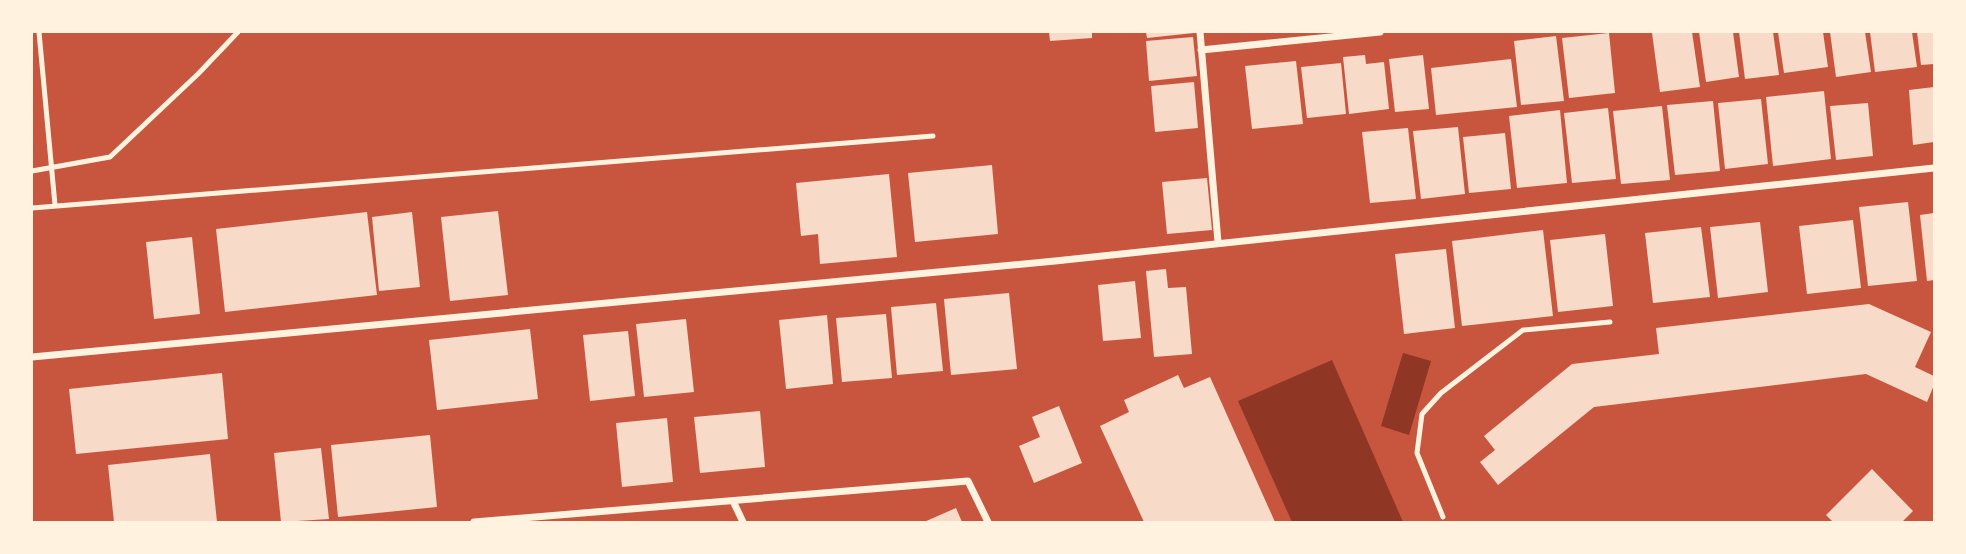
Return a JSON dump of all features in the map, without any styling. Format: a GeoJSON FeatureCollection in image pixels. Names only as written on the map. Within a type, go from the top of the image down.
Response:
{"type":"FeatureCollection","features":[{"type":"Feature","properties":{"kind":"street"},"geometry":{"type":"LineString","coordinates":[[1200,32],[1218,242]]}},
{"type":"Feature","properties":{"kind":"street"},"geometry":{"type":"LineString","coordinates":[[1201,50],[1380,32]]}},
{"type":"Feature","properties":{"kind":"street"},"geometry":{"type":"LineString","coordinates":[[32,357],[1041,262],[1934,168]]}},
{"type":"Feature","properties":{"kind":"street"},"geometry":{"type":"LineString","coordinates":[[474,523],[968,481],[988,523]]}},
{"type":"Feature","properties":{"kind":"street"},"geometry":{"type":"LineString","coordinates":[[733,500],[743,523]]}},
{"type":"Feature","properties":{"kind":"lane"},"geometry":{"type":"LineString","coordinates":[[39,32],[55,205]]}},
{"type":"Feature","properties":{"kind":"lane"},"geometry":{"type":"LineString","coordinates":[[32,171],[110,157],[198,74],[238,32]]}},
{"type":"Feature","properties":{"kind":"lane"},"geometry":{"type":"LineString","coordinates":[[32,208],[933,136]]}},
{"type":"Feature","properties":{"kind":"lane"},"geometry":{"type":"LineString","coordinates":[[1443,517],[1417,453],[1422,414],[1441,393],[1523,330],[1610,322]]}},
{"type":"Feature","properties":{"kind":"shaded area"},"geometry":{"type":"Polygon","coordinates":[[[1403,353],[1431,361],[1409,435],[1381,426],[1403,353]]]}},
{"type":"Feature","properties":{"kind":"shaded area"},"geometry":{"type":"Polygon","coordinates":[[[1332,360],[1403,522],[1292,522],[1238,401],[1332,360]]]}},
{"type":"Feature","properties":{"kind":"building"},"geometry":{"type":"Polygon","coordinates":[[[1049,32],[1092,32],[1092,38],[1050,41],[1049,32]]]}},
{"type":"Feature","properties":{"kind":"building"},"geometry":{"type":"Polygon","coordinates":[[[1146,32],[1194,32],[1194,33],[1147,38],[1146,32]]]}},
{"type":"Feature","properties":{"kind":"building"},"geometry":{"type":"Polygon","coordinates":[[[1692,32],[1700,87],[1660,92],[1652,33],[1692,32]]]}},
{"type":"Feature","properties":{"kind":"building"},"geometry":{"type":"Polygon","coordinates":[[[1699,32],[1733,32],[1739,77],[1706,82],[1699,32]]]}},
{"type":"Feature","properties":{"kind":"building"},"geometry":{"type":"Polygon","coordinates":[[[1739,32],[1773,32],[1779,75],[1745,79],[1739,32]]]}},
{"type":"Feature","properties":{"kind":"building"},"geometry":{"type":"Polygon","coordinates":[[[1778,32],[1823,32],[1828,67],[1784,73],[1778,32]]]}},
{"type":"Feature","properties":{"kind":"building"},"geometry":{"type":"Polygon","coordinates":[[[1830,32],[1865,32],[1871,72],[1836,77],[1830,32]]]}},
{"type":"Feature","properties":{"kind":"building"},"geometry":{"type":"Polygon","coordinates":[[[1870,32],[1912,32],[1917,67],[1875,72],[1870,32]]]}},
{"type":"Feature","properties":{"kind":"building"},"geometry":{"type":"Polygon","coordinates":[[[1917,32],[1934,32],[1934,64],[1921,65],[1917,32]]]}},
{"type":"Feature","properties":{"kind":"building"},"geometry":{"type":"Polygon","coordinates":[[[1609,33],[1615,93],[1569,98],[1562,38],[1609,33]]]}},
{"type":"Feature","properties":{"kind":"building"},"geometry":{"type":"Polygon","coordinates":[[[1556,36],[1564,101],[1521,105],[1514,41],[1556,36]]]}},
{"type":"Feature","properties":{"kind":"building"},"geometry":{"type":"Polygon","coordinates":[[[1193,37],[1197,76],[1149,81],[1146,41],[1193,37]]]}},
{"type":"Feature","properties":{"kind":"building"},"geometry":{"type":"Polygon","coordinates":[[[1365,55],[1366,64],[1384,62],[1389,109],[1349,114],[1343,57],[1365,55]]]}},
{"type":"Feature","properties":{"kind":"building"},"geometry":{"type":"Polygon","coordinates":[[[1423,55],[1429,109],[1395,112],[1389,59],[1423,55]]]}},
{"type":"Feature","properties":{"kind":"building"},"geometry":{"type":"Polygon","coordinates":[[[1511,59],[1517,107],[1436,115],[1431,68],[1511,59]]]}},
{"type":"Feature","properties":{"kind":"building"},"geometry":{"type":"Polygon","coordinates":[[[1296,61],[1303,124],[1252,129],[1245,66],[1296,61]]]}},
{"type":"Feature","properties":{"kind":"building"},"geometry":{"type":"Polygon","coordinates":[[[1341,63],[1346,114],[1307,118],[1301,67],[1341,63]]]}},
{"type":"Feature","properties":{"kind":"building"},"geometry":{"type":"Polygon","coordinates":[[[1194,82],[1198,128],[1155,132],[1151,86],[1194,82]]]}},
{"type":"Feature","properties":{"kind":"building"},"geometry":{"type":"Polygon","coordinates":[[[1934,87],[1934,142],[1913,145],[1909,90],[1934,87]]]}},
{"type":"Feature","properties":{"kind":"building"},"geometry":{"type":"Polygon","coordinates":[[[1824,91],[1831,159],[1773,166],[1766,97],[1824,91]]]}},
{"type":"Feature","properties":{"kind":"building"},"geometry":{"type":"Polygon","coordinates":[[[1761,99],[1768,164],[1725,169],[1718,103],[1761,99]]]}},
{"type":"Feature","properties":{"kind":"building"},"geometry":{"type":"Polygon","coordinates":[[[1713,101],[1720,171],[1675,175],[1667,105],[1713,101]]]}},
{"type":"Feature","properties":{"kind":"building"},"geometry":{"type":"Polygon","coordinates":[[[1868,103],[1873,156],[1836,160],[1830,106],[1868,103]]]}},
{"type":"Feature","properties":{"kind":"building"},"geometry":{"type":"Polygon","coordinates":[[[1662,106],[1670,180],[1621,184],[1613,111],[1662,106]]]}},
{"type":"Feature","properties":{"kind":"building"},"geometry":{"type":"Polygon","coordinates":[[[1608,108],[1616,179],[1572,183],[1564,113],[1608,108]]]}},
{"type":"Feature","properties":{"kind":"building"},"geometry":{"type":"Polygon","coordinates":[[[1560,110],[1567,183],[1517,188],[1509,116],[1560,110]]]}},
{"type":"Feature","properties":{"kind":"building"},"geometry":{"type":"Polygon","coordinates":[[[1458,127],[1465,194],[1421,199],[1413,131],[1458,127]]]}},
{"type":"Feature","properties":{"kind":"building"},"geometry":{"type":"Polygon","coordinates":[[[1408,128],[1416,199],[1370,203],[1362,132],[1408,128]]]}},
{"type":"Feature","properties":{"kind":"building"},"geometry":{"type":"Polygon","coordinates":[[[1505,133],[1511,189],[1469,193],[1463,137],[1505,133]]]}},
{"type":"Feature","properties":{"kind":"building"},"geometry":{"type":"Polygon","coordinates":[[[992,165],[998,234],[915,242],[908,173],[992,165]]]}},
{"type":"Feature","properties":{"kind":"building"},"geometry":{"type":"Polygon","coordinates":[[[889,174],[897,257],[820,264],[818,234],[801,236],[796,183],[889,174]]]}},
{"type":"Feature","properties":{"kind":"building"},"geometry":{"type":"Polygon","coordinates":[[[1207,178],[1212,230],[1167,234],[1162,182],[1207,178]]]}},
{"type":"Feature","properties":{"kind":"building"},"geometry":{"type":"Polygon","coordinates":[[[1908,202],[1917,281],[1868,286],[1859,207],[1908,202]]]}},
{"type":"Feature","properties":{"kind":"building"},"geometry":{"type":"Polygon","coordinates":[[[498,211],[508,295],[450,301],[441,217],[498,211]]]}},
{"type":"Feature","properties":{"kind":"building"},"geometry":{"type":"Polygon","coordinates":[[[367,212],[377,295],[225,312],[216,229],[367,212]]]}},
{"type":"Feature","properties":{"kind":"building"},"geometry":{"type":"Polygon","coordinates":[[[412,212],[420,287],[379,291],[372,217],[412,212]]]}},
{"type":"Feature","properties":{"kind":"building"},"geometry":{"type":"Polygon","coordinates":[[[1934,213],[1934,280],[1927,281],[1920,215],[1934,213]]]}},
{"type":"Feature","properties":{"kind":"building"},"geometry":{"type":"Polygon","coordinates":[[[1853,220],[1861,288],[1807,294],[1799,226],[1853,220]]]}},
{"type":"Feature","properties":{"kind":"building"},"geometry":{"type":"Polygon","coordinates":[[[1760,222],[1768,292],[1718,298],[1710,227],[1760,222]]]}},
{"type":"Feature","properties":{"kind":"building"},"geometry":{"type":"Polygon","coordinates":[[[1701,227],[1710,297],[1653,303],[1645,233],[1701,227]]]}},
{"type":"Feature","properties":{"kind":"building"},"geometry":{"type":"Polygon","coordinates":[[[1543,230],[1553,316],[1462,326],[1452,241],[1543,230]]]}},
{"type":"Feature","properties":{"kind":"building"},"geometry":{"type":"Polygon","coordinates":[[[1605,234],[1613,306],[1558,312],[1550,240],[1605,234]]]}},
{"type":"Feature","properties":{"kind":"building"},"geometry":{"type":"Polygon","coordinates":[[[192,237],[200,314],[154,319],[146,242],[192,237]]]}},
{"type":"Feature","properties":{"kind":"building"},"geometry":{"type":"Polygon","coordinates":[[[1446,249],[1455,328],[1404,334],[1395,254],[1446,249]]]}},
{"type":"Feature","properties":{"kind":"building"},"geometry":{"type":"Polygon","coordinates":[[[1166,269],[1168,288],[1186,287],[1192,354],[1154,357],[1146,271],[1166,269]]]}},
{"type":"Feature","properties":{"kind":"building"},"geometry":{"type":"Polygon","coordinates":[[[1135,281],[1141,338],[1103,341],[1098,285],[1135,281]]]}},
{"type":"Feature","properties":{"kind":"building"},"geometry":{"type":"Polygon","coordinates":[[[1009,293],[1017,369],[951,375],[944,299],[1009,293]]]}},
{"type":"Feature","properties":{"kind":"building"},"geometry":{"type":"Polygon","coordinates":[[[936,303],[943,371],[897,375],[891,307],[936,303]]]}},
{"type":"Feature","properties":{"kind":"building"},"geometry":{"type":"Polygon","coordinates":[[[1869,304],[1931,332],[1915,367],[1934,376],[1934,385],[1927,402],[1866,374],[1594,407],[1498,485],[1480,462],[1495,450],[1484,436],[1572,364],[1659,354],[1656,328],[1869,304]]]}},
{"type":"Feature","properties":{"kind":"building"},"geometry":{"type":"Polygon","coordinates":[[[886,314],[892,378],[842,382],[836,318],[886,314]]]}},
{"type":"Feature","properties":{"kind":"building"},"geometry":{"type":"Polygon","coordinates":[[[827,315],[833,384],[786,389],[779,320],[827,315]]]}},
{"type":"Feature","properties":{"kind":"building"},"geometry":{"type":"Polygon","coordinates":[[[686,319],[694,392],[644,397],[636,324],[686,319]]]}},
{"type":"Feature","properties":{"kind":"building"},"geometry":{"type":"Polygon","coordinates":[[[530,329],[538,399],[437,410],[429,340],[530,329]]]}},
{"type":"Feature","properties":{"kind":"building"},"geometry":{"type":"Polygon","coordinates":[[[628,331],[635,396],[590,401],[583,335],[628,331]]]}},
{"type":"Feature","properties":{"kind":"building"},"geometry":{"type":"Polygon","coordinates":[[[222,373],[228,439],[76,454],[69,389],[222,373]]]}},
{"type":"Feature","properties":{"kind":"building"},"geometry":{"type":"Polygon","coordinates":[[[1178,375],[1184,388],[1210,377],[1275,522],[1144,522],[1100,426],[1129,412],[1124,400],[1178,375]]]}},
{"type":"Feature","properties":{"kind":"building"},"geometry":{"type":"Polygon","coordinates":[[[1059,406],[1082,463],[1034,483],[1019,446],[1040,437],[1032,417],[1059,406]]]}},
{"type":"Feature","properties":{"kind":"building"},"geometry":{"type":"Polygon","coordinates":[[[760,411],[765,467],[700,473],[694,417],[760,411]]]}},
{"type":"Feature","properties":{"kind":"building"},"geometry":{"type":"Polygon","coordinates":[[[667,418],[673,482],[622,487],[616,423],[667,418]]]}},
{"type":"Feature","properties":{"kind":"building"},"geometry":{"type":"Polygon","coordinates":[[[430,435],[437,507],[338,517],[331,445],[430,435]]]}},
{"type":"Feature","properties":{"kind":"building"},"geometry":{"type":"Polygon","coordinates":[[[321,448],[329,519],[281,522],[274,453],[321,448]]]}},
{"type":"Feature","properties":{"kind":"building"},"geometry":{"type":"Polygon","coordinates":[[[210,454],[217,522],[114,522],[108,465],[210,454]]]}},
{"type":"Feature","properties":{"kind":"building"},"geometry":{"type":"Polygon","coordinates":[[[1872,469],[1913,511],[1902,522],[1833,522],[1826,515],[1872,469]]]}},
{"type":"Feature","properties":{"kind":"building"},"geometry":{"type":"Polygon","coordinates":[[[956,508],[962,522],[924,522],[956,508]]]}}]}
